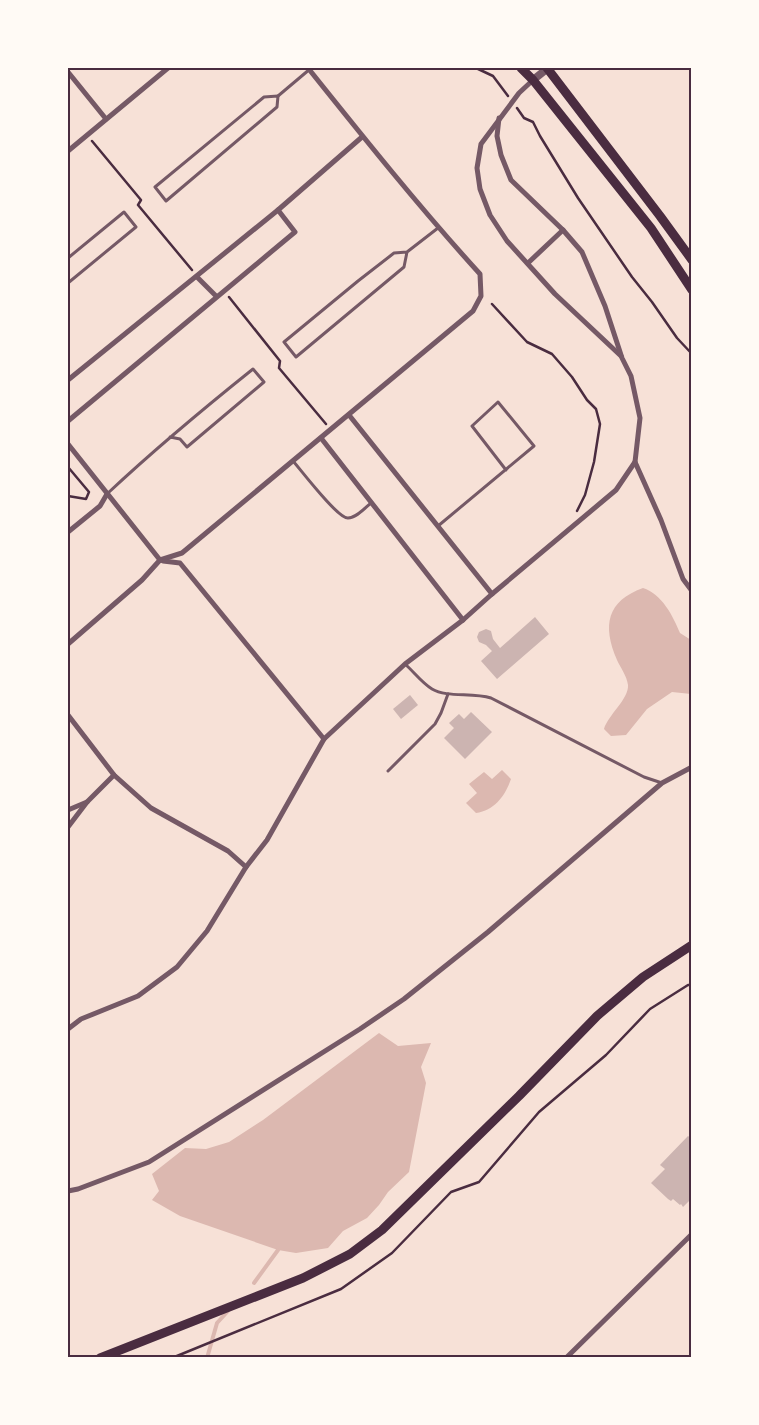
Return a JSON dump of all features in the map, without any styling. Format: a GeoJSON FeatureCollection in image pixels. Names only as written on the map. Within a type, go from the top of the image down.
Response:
{"type":"FeatureCollection","features":[{"type":"Feature","properties":{"kind":"main road"},"geometry":{"type":"LineString","coordinates":[[521,68],[533,80],[651,228],[692,290]]}},
{"type":"Feature","properties":{"kind":"main road"},"geometry":{"type":"LineString","coordinates":[[548,68],[692,260]]}},
{"type":"Feature","properties":{"kind":"main road"},"geometry":{"type":"LineString","coordinates":[[100,1358],[303,1278],[350,1254],[382,1230],[519,1096],[597,1016],[643,977],[692,945]]}},
{"type":"Feature","properties":{"kind":"street"},"geometry":{"type":"LineString","coordinates":[[69,147],[87,135],[168,68]]}},
{"type":"Feature","properties":{"kind":"street"},"geometry":{"type":"LineString","coordinates":[[68,644],[142,580],[160,560],[182,553],[473,311],[481,296],[480,274],[438,228],[309,68]]}},
{"type":"Feature","properties":{"kind":"street"},"geometry":{"type":"LineString","coordinates":[[548,68],[518,93],[481,144],[477,168],[480,189],[490,216],[507,241],[555,294],[622,358]]}},
{"type":"Feature","properties":{"kind":"street"},"geometry":{"type":"LineString","coordinates":[[68,72],[106,119]]}},
{"type":"Feature","properties":{"kind":"street"},"geometry":{"type":"LineString","coordinates":[[68,1029],[81,1019],[138,996],[177,966],[207,931],[246,867],[267,840],[324,739],[406,664],[463,620],[616,490],[635,462],[640,418],[631,376],[622,358],[605,306],[582,252],[563,230],[511,180],[501,155],[497,136],[499,118]]}},
{"type":"Feature","properties":{"kind":"street"},"geometry":{"type":"LineString","coordinates":[[68,380],[278,210],[362,136]]}},
{"type":"Feature","properties":{"kind":"street"},"geometry":{"type":"LineString","coordinates":[[68,421],[295,232],[278,210]]}},
{"type":"Feature","properties":{"kind":"street"},"geometry":{"type":"LineString","coordinates":[[528,263],[563,230]]}},
{"type":"Feature","properties":{"kind":"street"},"geometry":{"type":"LineString","coordinates":[[198,276],[216,296]]}},
{"type":"Feature","properties":{"kind":"street"},"geometry":{"type":"LineString","coordinates":[[349,414],[492,594]]}},
{"type":"Feature","properties":{"kind":"street"},"geometry":{"type":"LineString","coordinates":[[320,438],[463,620]]}},
{"type":"Feature","properties":{"kind":"street"},"geometry":{"type":"LineString","coordinates":[[68,444],[160,560],[180,563],[324,739]]}},
{"type":"Feature","properties":{"kind":"street"},"geometry":{"type":"LineString","coordinates":[[635,462],[661,520],[683,579],[692,591]]}},
{"type":"Feature","properties":{"kind":"street"},"geometry":{"type":"LineString","coordinates":[[68,532],[100,506],[107,494]]}},
{"type":"Feature","properties":{"kind":"street"},"geometry":{"type":"LineString","coordinates":[[68,715],[114,775],[151,808],[228,852],[246,867]]}},
{"type":"Feature","properties":{"kind":"street"},"geometry":{"type":"LineString","coordinates":[[68,1191],[149,1162],[360,1029],[404,999],[488,932],[662,783],[692,767]]}},
{"type":"Feature","properties":{"kind":"street"},"geometry":{"type":"LineString","coordinates":[[68,827],[87,802],[114,775]]}},
{"type":"Feature","properties":{"kind":"street"},"geometry":{"type":"LineString","coordinates":[[68,810],[87,802]]}},
{"type":"Feature","properties":{"kind":"street"},"geometry":{"type":"LineString","coordinates":[[566,1358],[692,1234]]}},
{"type":"Feature","properties":{"kind":"lane"},"geometry":{"type":"LineString","coordinates":[[278,96],[277,107],[166,200],[155,187],[264,98],[278,96],[309,68]]}},
{"type":"Feature","properties":{"kind":"lane"},"geometry":{"type":"LineString","coordinates":[[68,258],[124,212],[136,227],[68,283]]}},
{"type":"Feature","properties":{"kind":"lane"},"geometry":{"type":"LineString","coordinates":[[407,252],[404,267],[296,357],[284,342],[358,280],[394,253],[407,252],[438,228]]}},
{"type":"Feature","properties":{"kind":"lane"},"geometry":{"type":"LineString","coordinates":[[107,494],[170,437],[253,369],[264,382],[188,447],[180,439],[170,437]]}},
{"type":"Feature","properties":{"kind":"lane"},"geometry":{"type":"LineString","coordinates":[[438,527],[506,470],[534,446],[498,402],[472,426],[506,470]]}},
{"type":"Feature","properties":{"kind":"lane"},"geometry":{"type":"LineString","coordinates":[[293,461],[342,517],[346,519],[351,517],[371,503]]}},
{"type":"Feature","properties":{"kind":"lane"},"geometry":{"type":"LineString","coordinates":[[406,664],[431,689],[440,693],[481,695],[491,698],[644,777],[662,783]]}},
{"type":"Feature","properties":{"kind":"lane"},"geometry":{"type":"LineString","coordinates":[[388,772],[434,724],[442,713],[448,694]]}},
{"type":"Feature","properties":{"kind":"path"},"geometry":{"type":"LineString","coordinates":[[476,68],[493,76],[524,118],[533,122],[578,198],[632,277],[677,338],[692,354]]}},
{"type":"Feature","properties":{"kind":"path"},"geometry":{"type":"LineString","coordinates":[[87,135],[141,200],[138,204],[198,276]]}},
{"type":"Feature","properties":{"kind":"path"},"geometry":{"type":"LineString","coordinates":[[223,290],[280,361],[279,368],[330,430]]}},
{"type":"Feature","properties":{"kind":"path"},"geometry":{"type":"LineString","coordinates":[[492,304],[527,342],[552,354],[596,409],[600,424],[594,462],[585,494],[576,512]]}},
{"type":"Feature","properties":{"kind":"path"},"geometry":{"type":"LineString","coordinates":[[68,467],[89,492],[86,499],[68,496]]}},
{"type":"Feature","properties":{"kind":"path"},"geometry":{"type":"LineString","coordinates":[[172,1358],[341,1289],[392,1253],[451,1192],[479,1182],[539,1112],[606,1055],[650,1009],[688,985],[692,985]]}},
{"type":"Feature","properties":{"kind":"shaded area"},"geometry":{"type":"Polygon","coordinates":[[[643,588],[661,600],[680,633],[691,640],[691,694],[672,692],[647,709],[626,735],[611,736],[604,729],[625,696],[628,685],[612,647],[609,625],[615,607],[631,593],[643,588]]]}},
{"type":"Feature","properties":{"kind":"shaded area"},"geometry":{"type":"Polygon","coordinates":[[[502,770],[511,779],[506,791],[489,809],[476,813],[466,803],[477,793],[469,784],[484,772],[492,779],[502,770]]]}},
{"type":"Feature","properties":{"kind":"shaded area"},"geometry":{"type":"Polygon","coordinates":[[[379,1033],[398,1046],[431,1043],[421,1067],[426,1083],[409,1172],[388,1192],[367,1218],[343,1231],[328,1248],[296,1253],[278,1250],[180,1216],[152,1200],[159,1191],[152,1174],[185,1148],[206,1149],[229,1142],[263,1120],[379,1033]]]}},
{"type":"Feature","properties":{"kind":"building"},"geometry":{"type":"Polygon","coordinates":[[[535,617],[549,634],[497,679],[481,661],[492,651],[486,645],[479,642],[477,637],[479,632],[486,629],[491,631],[493,639],[500,648],[535,617]]]}},
{"type":"Feature","properties":{"kind":"building"},"geometry":{"type":"Polygon","coordinates":[[[410,695],[418,705],[401,719],[393,709],[410,695]]]}},
{"type":"Feature","properties":{"kind":"building"},"geometry":{"type":"Polygon","coordinates":[[[471,712],[492,732],[465,759],[444,738],[454,728],[449,723],[459,714],[464,719],[471,712]]]}},
{"type":"Feature","properties":{"kind":"building"},"geometry":{"type":"Polygon","coordinates":[[[688,1136],[692,1139],[692,1175],[690,1177],[692,1178],[692,1198],[683,1207],[673,1199],[671,1201],[668,1199],[651,1183],[665,1169],[660,1165],[688,1136]]]}},
{"type":"Feature","properties":{"kind":"waterway"},"geometry":{"type":"LineString","coordinates":[[254,1283],[278,1250]]}},
{"type":"Feature","properties":{"kind":"waterway"},"geometry":{"type":"LineString","coordinates":[[207,1358],[217,1323],[228,1311]]}}]}
